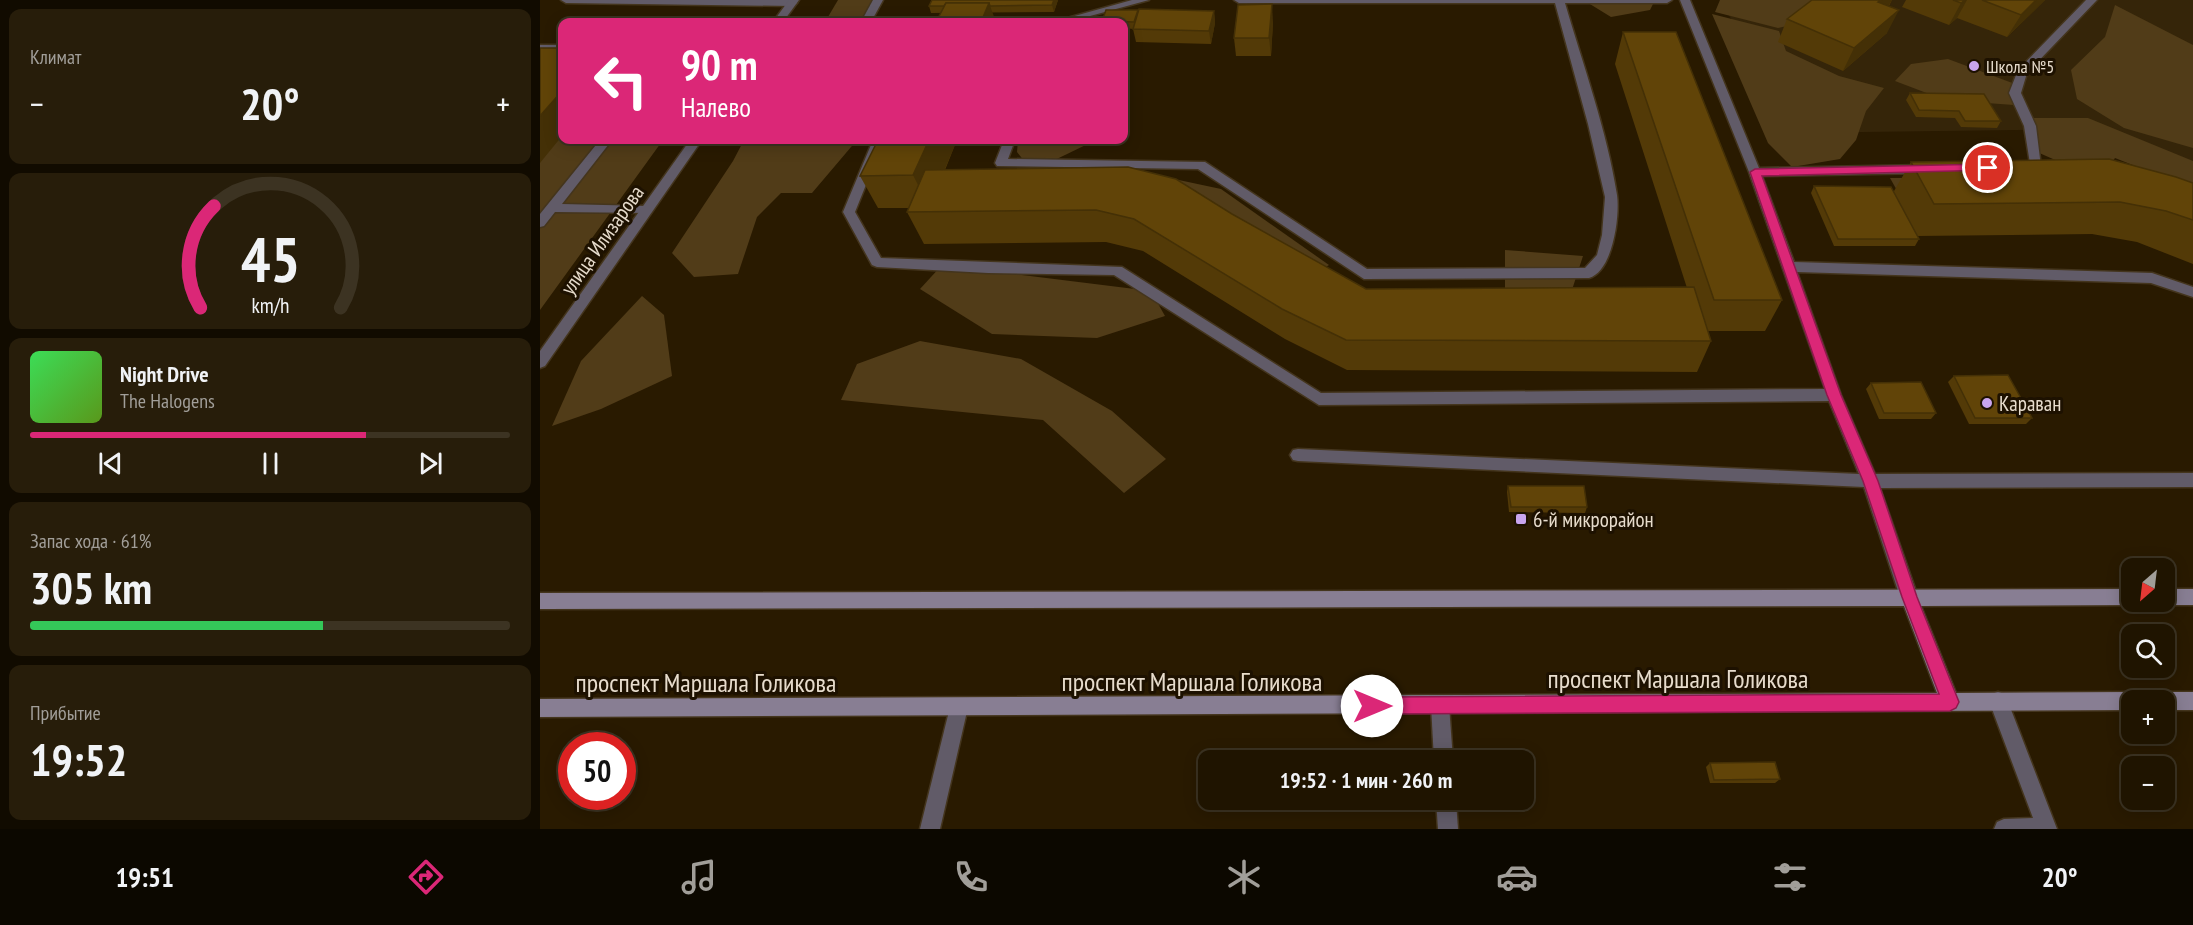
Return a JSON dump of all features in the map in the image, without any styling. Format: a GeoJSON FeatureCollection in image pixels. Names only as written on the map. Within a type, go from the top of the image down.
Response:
{"type":"FeatureCollection","features":[{"type":"Feature","properties":{"kind":"main road"},"geometry":{"type":"LineString","coordinates":[[1910,597],[1950,702]]}},
{"type":"Feature","properties":{"kind":"main road"},"geometry":{"type":"LineString","coordinates":[[540,601],[2121,597]]}},
{"type":"Feature","properties":{"kind":"main road"},"geometry":{"type":"LineString","coordinates":[[2175,597],[2193,597]]}},
{"type":"Feature","properties":{"kind":"main road","name":"проспект Маршала Голикова"},"geometry":{"type":"LineString","coordinates":[[540,708],[2121,701]]}},
{"type":"Feature","properties":{"kind":"main road"},"geometry":{"type":"LineString","coordinates":[[2175,701],[2193,701]]}},
{"type":"Feature","properties":{"kind":"street"},"geometry":{"type":"LineString","coordinates":[[566,0],[793,1]]}},
{"type":"Feature","properties":{"kind":"street"},"geometry":{"type":"LineString","coordinates":[[868,18],[878,0]]}},
{"type":"Feature","properties":{"kind":"street"},"geometry":{"type":"LineString","coordinates":[[1074,18],[1144,0]]}},
{"type":"Feature","properties":{"kind":"street"},"geometry":{"type":"LineString","coordinates":[[1239,0],[1667,0]]}},
{"type":"Feature","properties":{"kind":"street"},"geometry":{"type":"LineString","coordinates":[[1685,0],[1755,172],[1834,395],[1870,481],[1910,597]]}},
{"type":"Feature","properties":{"kind":"street"},"geometry":{"type":"LineString","coordinates":[[2035,167],[2030,126],[2015,93],[2022,72],[2092,0]]}},
{"type":"Feature","properties":{"kind":"street"},"geometry":{"type":"LineString","coordinates":[[781,18],[793,1]]}},
{"type":"Feature","properties":{"kind":"street"},"geometry":{"type":"LineString","coordinates":[[1008,144],[1001,163],[1201,165],[1364,274],[1589,273],[1603,256],[1608,235],[1611,197],[1594,124],[1559,1]]}},
{"type":"Feature","properties":{"kind":"street"},"geometry":{"type":"LineString","coordinates":[[540,48],[558,48]]}},
{"type":"Feature","properties":{"kind":"street"},"geometry":{"type":"LineString","coordinates":[[540,223],[603,144]]}},
{"type":"Feature","properties":{"kind":"street","name":"улица Илизарова"},"geometry":{"type":"LineString","coordinates":[[540,362],[693,144]]}},
{"type":"Feature","properties":{"kind":"street"},"geometry":{"type":"LineString","coordinates":[[877,144],[849,212],[876,262],[988,268],[1117,270],[1319,399],[1834,395]]}},
{"type":"Feature","properties":{"kind":"street"},"geometry":{"type":"LineString","coordinates":[[1755,172],[1942,168]]}},
{"type":"Feature","properties":{"kind":"street"},"geometry":{"type":"LineString","coordinates":[[552,208],[646,210]]}},
{"type":"Feature","properties":{"kind":"street"},"geometry":{"type":"LineString","coordinates":[[1789,267],[2152,278],[2193,292]]}},
{"type":"Feature","properties":{"kind":"street"},"geometry":{"type":"LineString","coordinates":[[1298,455],[1870,481],[2193,480]]}},
{"type":"Feature","properties":{"kind":"street"},"geometry":{"type":"LineString","coordinates":[[1998,701],[2047,829],[2004,829]]}},
{"type":"Feature","properties":{"kind":"street"},"geometry":{"type":"LineString","coordinates":[[1440,705],[1443,750]]}},
{"type":"Feature","properties":{"kind":"street"},"geometry":{"type":"LineString","coordinates":[[930,829],[959,707]]}},
{"type":"Feature","properties":{"kind":"street"},"geometry":{"type":"LineString","coordinates":[[1447,810],[1448,829]]}},
{"type":"Feature","properties":{"kind":"shaded area"},"geometry":{"type":"Polygon","coordinates":[[[838,0],[874,0],[863,18],[827,18],[838,0]]]}},
{"type":"Feature","properties":{"kind":"shaded area"},"geometry":{"type":"Polygon","coordinates":[[[1655,0],[1650,10],[1611,17],[1585,1],[1655,0]]]}},
{"type":"Feature","properties":{"kind":"shaded area"},"geometry":{"type":"Polygon","coordinates":[[[1720,0],[1821,0],[1787,26],[1778,28],[1715,12],[1720,0]]]}},
{"type":"Feature","properties":{"kind":"shaded area","name":"Школа №5"},"geometry":{"type":"Polygon","coordinates":[[[1727,0],[2193,0],[2193,173],[2083,129],[1788,133],[1723,3],[1727,0]]]}},
{"type":"Feature","properties":{"kind":"shaded area"},"geometry":{"type":"Polygon","coordinates":[[[2115,5],[2193,45],[2193,148],[2124,128],[2077,99],[2071,70],[2105,37],[2115,5]]]}},
{"type":"Feature","properties":{"kind":"shaded area"},"geometry":{"type":"Polygon","coordinates":[[[1712,14],[1779,31],[1786,51],[1839,76],[1884,88],[1866,111],[1856,140],[1840,159],[1792,167],[1768,143],[1712,14]]]}},
{"type":"Feature","properties":{"kind":"shaded area"},"geometry":{"type":"Polygon","coordinates":[[[1948,59],[2015,84],[2014,105],[1945,100],[1895,81],[1911,64],[1948,59]]]}},
{"type":"Feature","properties":{"kind":"shaded area"},"geometry":{"type":"Polygon","coordinates":[[[540,80],[558,80],[558,144],[660,144],[540,310],[540,80]]]}},
{"type":"Feature","properties":{"kind":"shaded area"},"geometry":{"type":"Polygon","coordinates":[[[2026,118],[2088,118],[2193,161],[2193,189],[2115,158],[2102,176],[2093,177],[2037,152],[2026,118]]]}},
{"type":"Feature","properties":{"kind":"shaded area"},"geometry":{"type":"Polygon","coordinates":[[[742,144],[854,144],[812,193],[781,193],[757,217],[738,274],[694,277],[672,253],[742,144]]]}},
{"type":"Feature","properties":{"kind":"shaded area"},"geometry":{"type":"Polygon","coordinates":[[[1018,144],[1088,144],[1032,171],[1017,152],[1018,144]]]}},
{"type":"Feature","properties":{"kind":"shaded area"},"geometry":{"type":"Polygon","coordinates":[[[1146,173],[1221,189],[1329,265],[1300,282],[1146,173]]]}},
{"type":"Feature","properties":{"kind":"shaded area"},"geometry":{"type":"Polygon","coordinates":[[[2091,177],[1899,194],[1890,178],[2091,177]]]}},
{"type":"Feature","properties":{"kind":"shaded area"},"geometry":{"type":"Polygon","coordinates":[[[1505,250],[1583,256],[1570,296],[1421,320],[1407,288],[1505,288],[1505,250]]]}},
{"type":"Feature","properties":{"kind":"shaded area"},"geometry":{"type":"Polygon","coordinates":[[[942,265],[1151,291],[1165,316],[1097,338],[992,334],[920,289],[942,265]]]}},
{"type":"Feature","properties":{"kind":"shaded area"},"geometry":{"type":"Polygon","coordinates":[[[642,296],[664,315],[672,376],[601,409],[552,426],[581,361],[642,296]]]}},
{"type":"Feature","properties":{"kind":"shaded area"},"geometry":{"type":"Polygon","coordinates":[[[920,341],[1021,359],[1112,411],[1166,459],[1124,493],[1043,420],[841,400],[857,364],[920,341]]]}},
{"type":"Feature","properties":{"kind":"building"},"geometry":{"type":"Polygon","coordinates":[[[932,0],[1054,0],[1052,5],[990,6],[989,3],[946,3],[944,6],[929,6],[932,0]]]}},
{"type":"Feature","properties":{"kind":"building"},"geometry":{"type":"Polygon","coordinates":[[[1812,0],[1881,0],[1878,2],[1899,10],[1854,48],[1787,19],[1812,0]]]}},
{"type":"Feature","properties":{"kind":"building"},"geometry":{"type":"Polygon","coordinates":[[[1982,0],[2036,0],[2021,15],[1982,0]]]}},
{"type":"Feature","properties":{"kind":"building"},"geometry":{"type":"Polygon","coordinates":[[[946,3],[989,3],[983,18],[938,18],[946,3]]]}},
{"type":"Feature","properties":{"kind":"building"},"geometry":{"type":"Polygon","coordinates":[[[1272,4],[1269,38],[1234,38],[1238,5],[1272,4]]]}},
{"type":"Feature","properties":{"kind":"building"},"geometry":{"type":"Polygon","coordinates":[[[1139,9],[1214,11],[1209,31],[1133,29],[1139,9]]]}},
{"type":"Feature","properties":{"kind":"building"},"geometry":{"type":"Polygon","coordinates":[[[1106,10],[1138,10],[1134,22],[1128,22],[1128,18],[1103,18],[1106,10]]]}},
{"type":"Feature","properties":{"kind":"building"},"geometry":{"type":"Polygon","coordinates":[[[1623,32],[1676,32],[1782,300],[1714,300],[1623,32]]]}},
{"type":"Feature","properties":{"kind":"building"},"geometry":{"type":"Polygon","coordinates":[[[540,48],[558,48],[558,96],[540,116],[540,48]]]}},
{"type":"Feature","properties":{"kind":"building"},"geometry":{"type":"Polygon","coordinates":[[[1910,93],[1984,94],[2001,121],[1965,121],[1959,111],[1919,110],[1910,93]]]}},
{"type":"Feature","properties":{"kind":"building"},"geometry":{"type":"Polygon","coordinates":[[[876,144],[927,144],[913,175],[860,176],[876,144]]]}},
{"type":"Feature","properties":{"kind":"building"},"geometry":{"type":"Polygon","coordinates":[[[2109,159],[2193,183],[2193,220],[2166,211],[2120,202],[1934,204],[1911,162],[2109,159]]]}},
{"type":"Feature","properties":{"kind":"building"},"geometry":{"type":"Polygon","coordinates":[[[1128,167],[1176,179],[1232,214],[1366,289],[1694,287],[1711,341],[1346,340],[1282,309],[1134,219],[1096,210],[907,212],[925,170],[1128,167]]]}},
{"type":"Feature","properties":{"kind":"building"},"geometry":{"type":"Polygon","coordinates":[[[1814,186],[1891,187],[1919,239],[1838,239],[1814,186]]]}},
{"type":"Feature","properties":{"kind":"building","name":"Караван"},"geometry":{"type":"Polygon","coordinates":[[[2008,375],[2032,418],[1975,418],[1954,376],[2008,375]]]}},
{"type":"Feature","properties":{"kind":"building"},"geometry":{"type":"Polygon","coordinates":[[[1921,382],[1936,413],[1884,413],[1871,383],[1921,382]]]}},
{"type":"Feature","properties":{"kind":"building"},"geometry":{"type":"Polygon","coordinates":[[[1508,486],[1584,486],[1587,507],[1511,507],[1508,486]]]}},
{"type":"Feature","properties":{"kind":"building"},"geometry":{"type":"Polygon","coordinates":[[[1775,762],[1780,779],[1714,780],[1710,763],[1775,762]]]}},
{"type":"Feature","properties":{"kind":"place","name":"Школа №5"},"geometry":{"type":"Point","coordinates":[1974,66]}},
{"type":"Feature","properties":{"kind":"place","name":"Караван"},"geometry":{"type":"Point","coordinates":[1987,403]}},
{"type":"Feature","properties":{"kind":"place","name":"6-й микрорайон"},"geometry":{"type":"Point","coordinates":[1521,519]}},
{"type":"Feature","properties":{"kind":"route"},"geometry":{"type":"LineString","coordinates":[[1372,706],[1950,702],[1910,597],[1870,481],[1834,395],[1755,172],[1988,168]]}}]}
